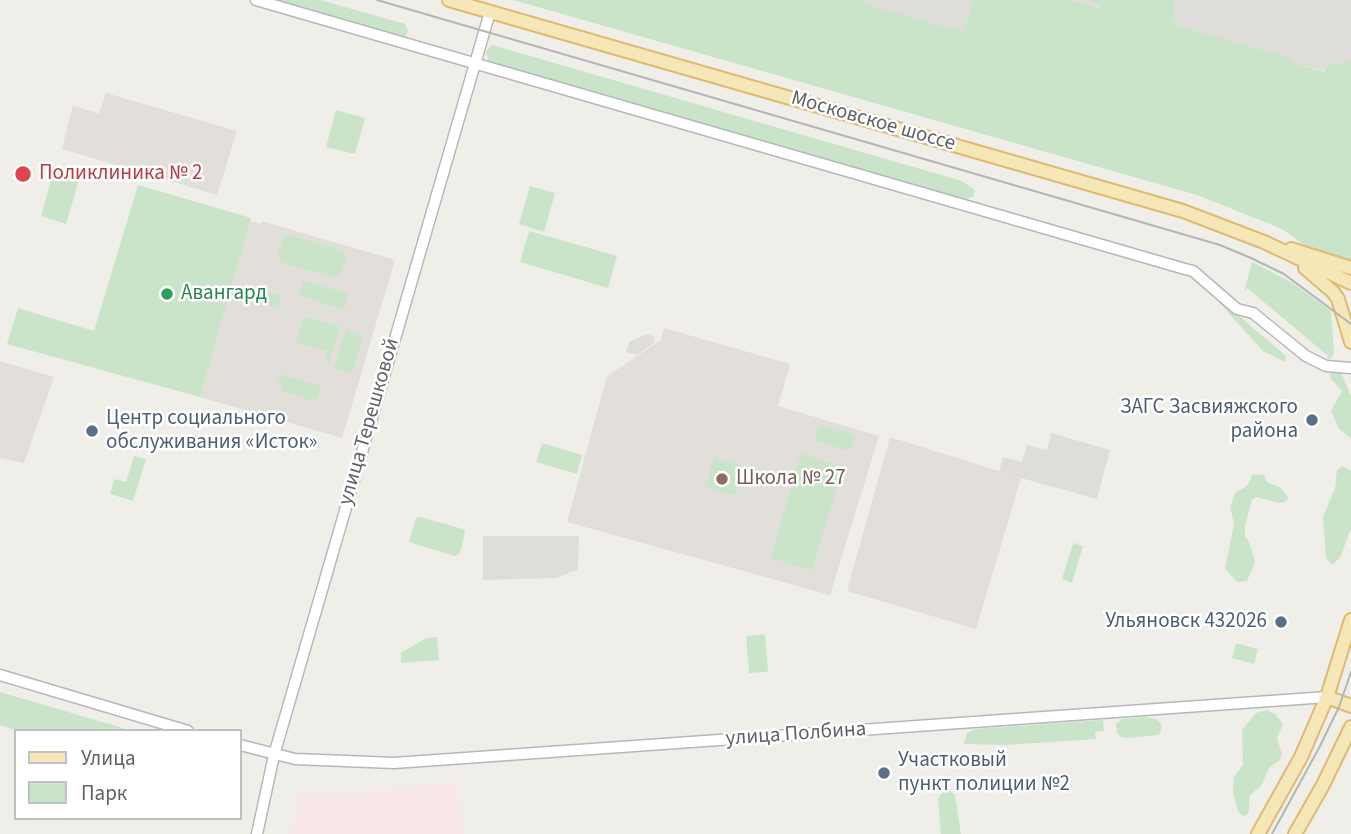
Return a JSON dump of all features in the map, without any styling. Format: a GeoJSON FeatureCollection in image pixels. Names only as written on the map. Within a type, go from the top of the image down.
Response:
{"type":"FeatureCollection","features":[{"type":"Feature","properties":{"kind":"main road","name":"Московское шоссе"},"geometry":{"type":"LineString","coordinates":[[449,0],[1168,206],[1226,226],[1351,283]]}},
{"type":"Feature","properties":{"kind":"main road"},"geometry":{"type":"LineString","coordinates":[[1264,242],[1351,268]]}},
{"type":"Feature","properties":{"kind":"main road","name":"Московское шоссе"},"geometry":{"type":"LineString","coordinates":[[1292,256],[1333,292],[1351,342]]}},
{"type":"Feature","properties":{"kind":"main road"},"geometry":{"type":"LineString","coordinates":[[1258,834],[1301,757],[1327,697],[1351,620]]}},
{"type":"Feature","properties":{"kind":"main road","name":"улица Полбина"},"geometry":{"type":"LineString","coordinates":[[1327,697],[1351,706]]}},
{"type":"Feature","properties":{"kind":"main road"},"geometry":{"type":"LineString","coordinates":[[1295,834],[1351,727]]}},
{"type":"Feature","properties":{"kind":"street"},"geometry":{"type":"LineString","coordinates":[[256,0],[1193,271],[1237,309],[1253,313],[1306,356],[1326,366],[1351,368]]}},
{"type":"Feature","properties":{"kind":"street","name":"улица Терешковой"},"geometry":{"type":"LineString","coordinates":[[257,834],[274,755],[490,12]]}},
{"type":"Feature","properties":{"kind":"street"},"geometry":{"type":"LineString","coordinates":[[0,675],[181,729]]}},
{"type":"Feature","properties":{"kind":"street","name":"улица Полбина"},"geometry":{"type":"LineString","coordinates":[[242,747],[274,755],[319,761],[394,763],[1327,697]]}},
{"type":"Feature","properties":{"kind":"shaded area"},"geometry":{"type":"Polygon","coordinates":[[[866,0],[973,0],[963,32],[865,4],[866,0]]]}},
{"type":"Feature","properties":{"kind":"shaded area"},"geometry":{"type":"Polygon","coordinates":[[[1071,0],[1351,0],[1351,78],[1290,62],[1291,60],[1102,3],[1101,8],[1071,0]]]}},
{"type":"Feature","properties":{"kind":"shaded area"},"geometry":{"type":"Polygon","coordinates":[[[106,93],[237,131],[217,195],[62,149],[73,105],[99,114],[106,93]]]}},
{"type":"Feature","properties":{"kind":"shaded area"},"geometry":{"type":"Polygon","coordinates":[[[250,221],[261,224],[262,221],[395,260],[342,438],[200,397],[250,221]]]}},
{"type":"Feature","properties":{"kind":"shaded area","name":"Школа № 27"},"geometry":{"type":"Polygon","coordinates":[[[664,328],[790,364],[778,406],[879,436],[830,595],[567,522],[607,376],[661,340],[664,328]]]}},
{"type":"Feature","properties":{"kind":"shaded area"},"geometry":{"type":"Polygon","coordinates":[[[647,334],[655,337],[653,344],[637,355],[626,352],[629,342],[647,334]]]}},
{"type":"Feature","properties":{"kind":"shaded area"},"geometry":{"type":"Polygon","coordinates":[[[0,361],[54,377],[24,463],[0,458],[0,361]]]}},
{"type":"Feature","properties":{"kind":"shaded area"},"geometry":{"type":"Polygon","coordinates":[[[1051,433],[1110,450],[1097,499],[999,472],[1003,457],[1022,462],[1027,445],[1047,450],[1051,433]]]}},
{"type":"Feature","properties":{"kind":"shaded area"},"geometry":{"type":"Polygon","coordinates":[[[890,437],[1021,478],[976,629],[847,591],[890,437]]]}},
{"type":"Feature","properties":{"kind":"shaded area"},"geometry":{"type":"Polygon","coordinates":[[[483,536],[579,536],[578,569],[556,578],[483,580],[483,536]]]}},
{"type":"Feature","properties":{"kind":"shaded area"},"geometry":{"type":"Polygon","coordinates":[[[459,783],[464,834],[289,834],[296,794],[459,783]]]}},
{"type":"Feature","properties":{"kind":"green space"},"geometry":{"type":"Polygon","coordinates":[[[275,0],[320,0],[405,24],[408,32],[404,37],[397,37],[275,0]]]}},
{"type":"Feature","properties":{"kind":"green space"},"geometry":{"type":"Polygon","coordinates":[[[513,0],[866,0],[865,4],[963,32],[973,0],[1071,0],[1100,8],[1101,4],[1091,0],[1175,0],[1172,24],[1291,59],[1291,62],[1325,72],[1331,65],[1351,61],[1351,263],[1326,256],[1304,245],[1282,229],[1197,195],[513,0]]]}},
{"type":"Feature","properties":{"kind":"green space"},"geometry":{"type":"Polygon","coordinates":[[[492,45],[962,181],[975,190],[973,197],[964,199],[489,63],[486,52],[492,45]]]}},
{"type":"Feature","properties":{"kind":"green space"},"geometry":{"type":"Polygon","coordinates":[[[336,110],[365,118],[355,154],[326,147],[336,110]]]}},
{"type":"Feature","properties":{"kind":"green space"},"geometry":{"type":"Polygon","coordinates":[[[55,166],[81,173],[66,224],[41,216],[55,166]]]}},
{"type":"Feature","properties":{"kind":"green space","name":"Авангард"},"geometry":{"type":"Polygon","coordinates":[[[138,185],[251,218],[200,397],[7,344],[18,308],[94,331],[138,185]]]}},
{"type":"Feature","properties":{"kind":"green space"},"geometry":{"type":"Polygon","coordinates":[[[530,186],[555,193],[544,232],[519,224],[530,186]]]}},
{"type":"Feature","properties":{"kind":"green space"},"geometry":{"type":"Polygon","coordinates":[[[529,231],[617,256],[608,288],[520,262],[529,231]]]}},
{"type":"Feature","properties":{"kind":"green space"},"geometry":{"type":"Polygon","coordinates":[[[288,235],[342,250],[347,257],[341,273],[331,277],[281,262],[278,254],[283,237],[288,235]]]}},
{"type":"Feature","properties":{"kind":"green space"},"geometry":{"type":"Polygon","coordinates":[[[1252,262],[1293,283],[1331,311],[1334,353],[1331,358],[1328,359],[1327,355],[1247,288],[1244,292],[1252,262]]]}},
{"type":"Feature","properties":{"kind":"green space"},"geometry":{"type":"Polygon","coordinates":[[[303,281],[346,293],[348,297],[344,310],[298,295],[303,281]]]}},
{"type":"Feature","properties":{"kind":"green space"},"geometry":{"type":"Polygon","coordinates":[[[254,287],[282,295],[278,308],[254,301],[254,287]]]}},
{"type":"Feature","properties":{"kind":"green space"},"geometry":{"type":"Polygon","coordinates":[[[1217,297],[1286,356],[1285,362],[1263,351],[1217,297]]]}},
{"type":"Feature","properties":{"kind":"green space"},"geometry":{"type":"Polygon","coordinates":[[[304,316],[340,327],[329,362],[326,361],[328,351],[296,342],[304,316]]]}},
{"type":"Feature","properties":{"kind":"green space"},"geometry":{"type":"Polygon","coordinates":[[[346,330],[363,335],[352,374],[334,369],[346,330]]]}},
{"type":"Feature","properties":{"kind":"green space"},"geometry":{"type":"Polygon","coordinates":[[[1333,371],[1341,372],[1351,396],[1351,439],[1339,429],[1331,411],[1342,391],[1331,379],[1330,374],[1333,371]]]}},
{"type":"Feature","properties":{"kind":"green space"},"geometry":{"type":"Polygon","coordinates":[[[279,374],[321,386],[318,397],[313,401],[280,391],[282,383],[276,381],[279,374]]]}},
{"type":"Feature","properties":{"kind":"green space"},"geometry":{"type":"Polygon","coordinates":[[[821,425],[852,434],[854,439],[850,449],[816,441],[817,428],[821,425]]]}},
{"type":"Feature","properties":{"kind":"green space"},"geometry":{"type":"Polygon","coordinates":[[[542,443],[582,455],[577,474],[536,462],[542,443]]]}},
{"type":"Feature","properties":{"kind":"green space"},"geometry":{"type":"Polygon","coordinates":[[[801,454],[843,466],[812,570],[771,558],[801,454]]]}},
{"type":"Feature","properties":{"kind":"green space"},"geometry":{"type":"Polygon","coordinates":[[[134,456],[146,459],[133,501],[110,494],[114,479],[126,482],[134,456]]]}},
{"type":"Feature","properties":{"kind":"green space"},"geometry":{"type":"Polygon","coordinates":[[[714,458],[743,466],[735,495],[706,486],[714,458]]]}},
{"type":"Feature","properties":{"kind":"green space"},"geometry":{"type":"Polygon","coordinates":[[[1342,466],[1351,471],[1351,528],[1340,558],[1332,565],[1326,558],[1323,517],[1335,488],[1337,470],[1342,466]]]}},
{"type":"Feature","properties":{"kind":"green space"},"geometry":{"type":"Polygon","coordinates":[[[1253,474],[1264,475],[1267,482],[1281,488],[1288,497],[1287,501],[1279,503],[1256,497],[1252,500],[1245,536],[1255,562],[1247,581],[1237,582],[1225,569],[1234,524],[1230,507],[1235,493],[1247,486],[1253,474]]]}},
{"type":"Feature","properties":{"kind":"green space"},"geometry":{"type":"Polygon","coordinates":[[[416,518],[463,529],[465,532],[460,553],[455,556],[409,541],[416,518]]]}},
{"type":"Feature","properties":{"kind":"green space"},"geometry":{"type":"Polygon","coordinates":[[[1073,543],[1083,546],[1072,583],[1062,579],[1073,543]]]}},
{"type":"Feature","properties":{"kind":"green space"},"geometry":{"type":"Polygon","coordinates":[[[765,634],[768,672],[749,673],[746,636],[765,634]]]}},
{"type":"Feature","properties":{"kind":"green space"},"geometry":{"type":"Polygon","coordinates":[[[437,637],[439,660],[401,663],[401,653],[426,638],[437,637]]]}},
{"type":"Feature","properties":{"kind":"green space"},"geometry":{"type":"Polygon","coordinates":[[[1236,643],[1258,649],[1254,664],[1232,658],[1236,643]]]}},
{"type":"Feature","properties":{"kind":"green space"},"geometry":{"type":"Polygon","coordinates":[[[0,692],[126,729],[14,730],[0,725],[0,692]]]}},
{"type":"Feature","properties":{"kind":"green space"},"geometry":{"type":"Polygon","coordinates":[[[1267,710],[1275,714],[1283,724],[1277,738],[1282,754],[1280,760],[1269,768],[1261,786],[1250,795],[1248,814],[1243,816],[1238,811],[1233,792],[1234,777],[1243,765],[1242,730],[1256,713],[1267,710]]]}},
{"type":"Feature","properties":{"kind":"green space"},"geometry":{"type":"Polygon","coordinates":[[[1146,717],[1161,723],[1159,735],[1128,738],[1117,733],[1116,724],[1122,719],[1146,717]]]}},
{"type":"Feature","properties":{"kind":"green space"},"geometry":{"type":"Polygon","coordinates":[[[1103,720],[1104,731],[1095,732],[1096,739],[1005,745],[964,744],[967,733],[975,729],[1103,720]]]}},
{"type":"Feature","properties":{"kind":"green space"},"geometry":{"type":"Polygon","coordinates":[[[949,790],[955,795],[961,834],[941,834],[938,799],[943,791],[949,790]]]}},
{"type":"Feature","properties":{"kind":"tram line"},"geometry":{"type":"LineString","coordinates":[[377,0],[1220,245],[1284,274],[1351,324]]}},
{"type":"Feature","properties":{"kind":"tram line"},"geometry":{"type":"LineString","coordinates":[[1272,834],[1339,707],[1351,672]]}},
{"type":"Feature","properties":{"kind":"place","name":"Поликлиника № 2"},"geometry":{"type":"Point","coordinates":[23,174]}},
{"type":"Feature","properties":{"kind":"place","name":"Авангард"},"geometry":{"type":"Point","coordinates":[167,294]}},
{"type":"Feature","properties":{"kind":"place","name":"ЗАГС Засвияжского района"},"geometry":{"type":"Point","coordinates":[1312,420]}},
{"type":"Feature","properties":{"kind":"place","name":"Центр социального обслуживания «Исток»"},"geometry":{"type":"Point","coordinates":[92,431]}},
{"type":"Feature","properties":{"kind":"place","name":"Школа № 27"},"geometry":{"type":"Point","coordinates":[722,479]}},
{"type":"Feature","properties":{"kind":"place","name":"Ульяновск 432026"},"geometry":{"type":"Point","coordinates":[1281,622]}},
{"type":"Feature","properties":{"kind":"place","name":"Участковый пункт полиции №2"},"geometry":{"type":"Point","coordinates":[884,773]}}]}
